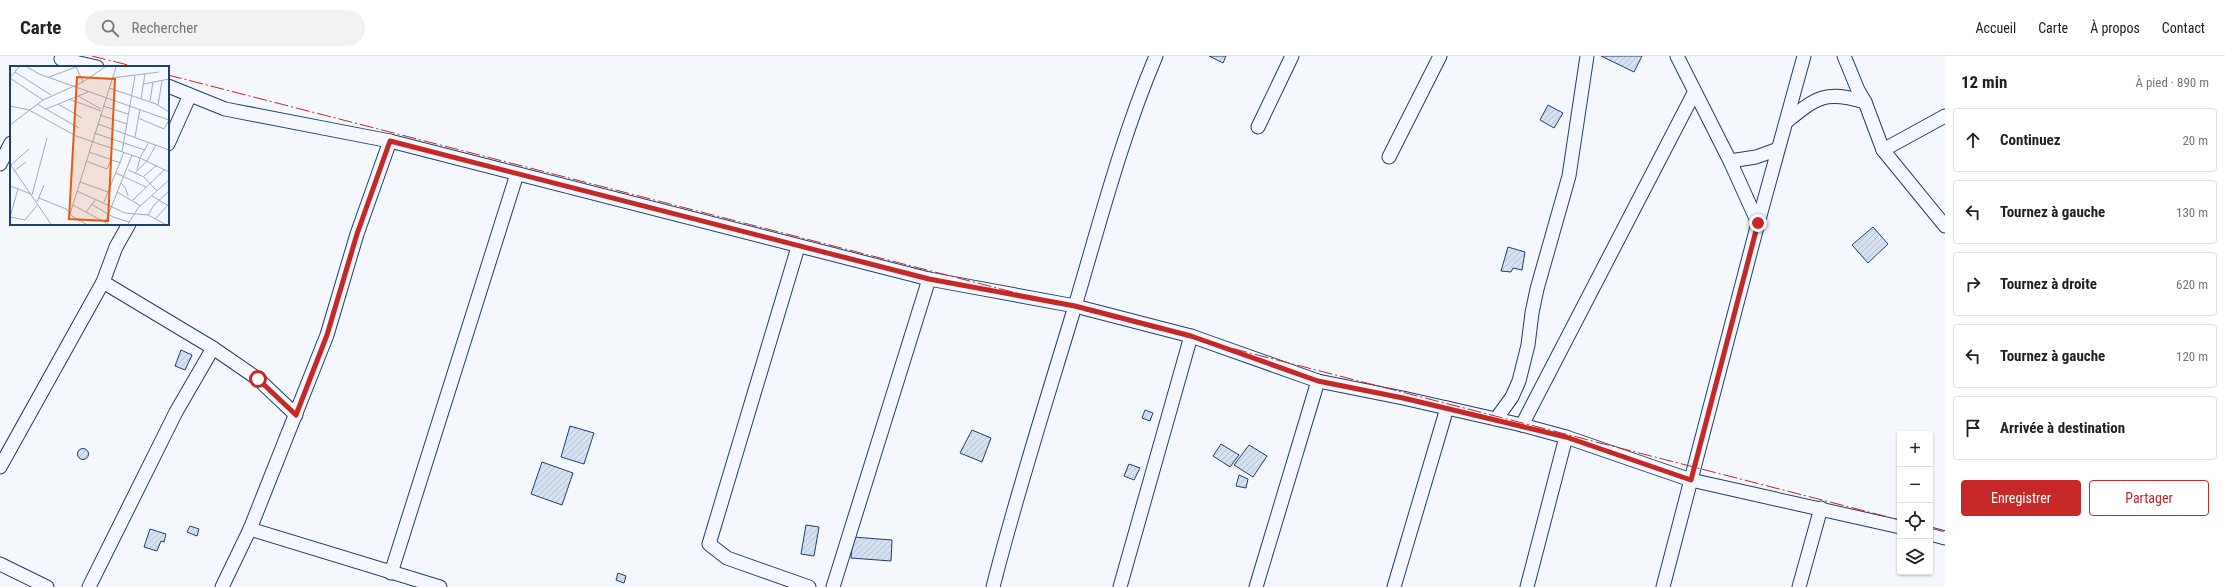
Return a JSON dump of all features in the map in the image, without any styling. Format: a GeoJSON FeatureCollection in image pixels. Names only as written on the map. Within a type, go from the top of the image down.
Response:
{"type":"FeatureCollection","features":[{"type":"Feature","properties":{"kind":"street"},"geometry":{"type":"LineString","coordinates":[[993,587],[1015,498],[1139,95],[1156,56]]}},
{"type":"Feature","properties":{"kind":"street"},"geometry":{"type":"LineString","coordinates":[[1258,128],[1292,56]]}},
{"type":"Feature","properties":{"kind":"street"},"geometry":{"type":"LineString","coordinates":[[1389,157],[1440,56]]}},
{"type":"Feature","properties":{"kind":"street"},"geometry":{"type":"LineString","coordinates":[[1496,419],[1512,397],[1519,381],[1528,345],[1537,289],[1569,176],[1587,56]]}},
{"type":"Feature","properties":{"kind":"street"},"geometry":{"type":"LineString","coordinates":[[1677,56],[1730,161],[1758,223]]}},
{"type":"Feature","properties":{"kind":"street"},"geometry":{"type":"LineString","coordinates":[[1663,587],[1758,223],[1804,56]]}},
{"type":"Feature","properties":{"kind":"street"},"geometry":{"type":"LineString","coordinates":[[1844,56],[1858,90],[1865,102],[1883,150],[1945,226]]}},
{"type":"Feature","properties":{"kind":"street"},"geometry":{"type":"LineString","coordinates":[[61,61],[91,66]]}},
{"type":"Feature","properties":{"kind":"street"},"geometry":{"type":"LineString","coordinates":[[169,86],[225,109],[390,141],[798,247],[929,279],[1075,306],[1191,336],[1318,381],[1522,425],[1566,437],[1691,480],[1897,526]]}},
{"type":"Feature","properties":{"kind":"street"},"geometry":{"type":"LineString","coordinates":[[1522,425],[1694,92]]}},
{"type":"Feature","properties":{"kind":"street"},"geometry":{"type":"LineString","coordinates":[[169,142],[190,95]]}},
{"type":"Feature","properties":{"kind":"street"},"geometry":{"type":"LineString","coordinates":[[1786,122],[1810,103],[1822,98],[1834,95],[1865,102]]}},
{"type":"Feature","properties":{"kind":"street"},"geometry":{"type":"LineString","coordinates":[[1883,150],[1945,116]]}},
{"type":"Feature","properties":{"kind":"street"},"geometry":{"type":"LineString","coordinates":[[222,587],[250,529],[327,335],[357,234],[390,141]]}},
{"type":"Feature","properties":{"kind":"street"},"geometry":{"type":"LineString","coordinates":[[0,164],[10,145]]}},
{"type":"Feature","properties":{"kind":"street"},"geometry":{"type":"LineString","coordinates":[[1730,161],[1756,157],[1778,149]]}},
{"type":"Feature","properties":{"kind":"street"},"geometry":{"type":"LineString","coordinates":[[391,574],[517,174]]}},
{"type":"Feature","properties":{"kind":"street"},"geometry":{"type":"LineString","coordinates":[[0,467],[103,282],[116,247],[128,225]]}},
{"type":"Feature","properties":{"kind":"street"},"geometry":{"type":"LineString","coordinates":[[798,247],[709,544],[727,558],[809,587]]}},
{"type":"Feature","properties":{"kind":"street"},"geometry":{"type":"LineString","coordinates":[[833,587],[929,279]]}},
{"type":"Feature","properties":{"kind":"street"},"geometry":{"type":"LineString","coordinates":[[103,282],[213,348],[258,379],[296,415]]}},
{"type":"Feature","properties":{"kind":"street"},"geometry":{"type":"LineString","coordinates":[[1120,587],[1191,336]]}},
{"type":"Feature","properties":{"kind":"street"},"geometry":{"type":"LineString","coordinates":[[89,587],[176,412],[213,348]]}},
{"type":"Feature","properties":{"kind":"street"},"geometry":{"type":"LineString","coordinates":[[1256,587],[1318,381]]}},
{"type":"Feature","properties":{"kind":"street"},"geometry":{"type":"LineString","coordinates":[[1394,587],[1447,408]]}},
{"type":"Feature","properties":{"kind":"street"},"geometry":{"type":"LineString","coordinates":[[1527,587],[1566,437]]}},
{"type":"Feature","properties":{"kind":"street"},"geometry":{"type":"LineString","coordinates":[[1799,587],[1821,508]]}},
{"type":"Feature","properties":{"kind":"street"},"geometry":{"type":"LineString","coordinates":[[250,529],[391,574],[440,587]]}},
{"type":"Feature","properties":{"kind":"street"},"geometry":{"type":"LineString","coordinates":[[1933,535],[1945,538]]}},
{"type":"Feature","properties":{"kind":"street"},"geometry":{"type":"LineString","coordinates":[[0,564],[47,587]]}},
{"type":"Feature","properties":{"kind":"building"},"geometry":{"type":"Polygon","coordinates":[[[1209,56],[1226,56],[1223,63],[1209,56]]]}},
{"type":"Feature","properties":{"kind":"building"},"geometry":{"type":"Polygon","coordinates":[[[1601,56],[1642,56],[1634,72],[1601,56]]]}},
{"type":"Feature","properties":{"kind":"building"},"geometry":{"type":"Polygon","coordinates":[[[1548,105],[1563,113],[1554,128],[1540,120],[1548,105]]]}},
{"type":"Feature","properties":{"kind":"building"},"geometry":{"type":"Polygon","coordinates":[[[1873,227],[1888,244],[1868,263],[1852,245],[1873,227]]]}},
{"type":"Feature","properties":{"kind":"building"},"geometry":{"type":"Polygon","coordinates":[[[1508,247],[1525,252],[1522,270],[1513,268],[1511,272],[1501,271],[1508,247]]]}},
{"type":"Feature","properties":{"kind":"building"},"geometry":{"type":"Polygon","coordinates":[[[181,350],[192,355],[185,370],[175,366],[181,350]]]}},
{"type":"Feature","properties":{"kind":"building"},"geometry":{"type":"Polygon","coordinates":[[[1145,410],[1153,413],[1150,421],[1142,418],[1145,410]]]}},
{"type":"Feature","properties":{"kind":"building"},"geometry":{"type":"Polygon","coordinates":[[[570,426],[594,433],[584,464],[561,457],[570,426]]]}},
{"type":"Feature","properties":{"kind":"building"},"geometry":{"type":"Polygon","coordinates":[[[972,430],[991,438],[982,462],[960,453],[972,430]]]}},
{"type":"Feature","properties":{"kind":"building"},"geometry":{"type":"Polygon","coordinates":[[[1221,444],[1239,455],[1230,467],[1213,456],[1221,444]]]}},
{"type":"Feature","properties":{"kind":"building"},"geometry":{"type":"Polygon","coordinates":[[[1249,445],[1267,456],[1253,477],[1234,465],[1249,445]]]}},
{"type":"Feature","properties":{"kind":"building"},"geometry":{"type":"Polygon","coordinates":[[[81,449],[85,449],[87,450],[87,458],[81,459],[78,456],[78,452],[81,449]]]}},
{"type":"Feature","properties":{"kind":"building"},"geometry":{"type":"Polygon","coordinates":[[[542,462],[573,473],[562,505],[531,494],[542,462]]]}},
{"type":"Feature","properties":{"kind":"building"},"geometry":{"type":"Polygon","coordinates":[[[1129,464],[1140,468],[1134,480],[1124,476],[1129,464]]]}},
{"type":"Feature","properties":{"kind":"building"},"geometry":{"type":"Polygon","coordinates":[[[1239,475],[1248,479],[1246,488],[1236,486],[1239,475]]]}},
{"type":"Feature","properties":{"kind":"building"},"geometry":{"type":"Polygon","coordinates":[[[806,525],[819,527],[814,556],[801,554],[806,525]]]}},
{"type":"Feature","properties":{"kind":"building"},"geometry":{"type":"Polygon","coordinates":[[[190,526],[199,529],[197,536],[187,532],[190,526]]]}},
{"type":"Feature","properties":{"kind":"building"},"geometry":{"type":"Polygon","coordinates":[[[150,529],[166,534],[164,542],[161,541],[157,551],[144,547],[150,529]]]}},
{"type":"Feature","properties":{"kind":"building"},"geometry":{"type":"Polygon","coordinates":[[[853,537],[892,540],[891,561],[851,558],[853,537]]]}},
{"type":"Feature","properties":{"kind":"building"},"geometry":{"type":"Polygon","coordinates":[[[618,573],[626,576],[624,583],[616,580],[618,573]]]}},
{"type":"Feature","properties":{"kind":"power"},"geometry":{"type":"LineString","coordinates":[[92,56],[132,66]]}},
{"type":"Feature","properties":{"kind":"power"},"geometry":{"type":"LineString","coordinates":[[169,75],[1897,519]]}},
{"type":"Feature","properties":{"kind":"power"},"geometry":{"type":"LineString","coordinates":[[1933,529],[1945,532]]}},
{"type":"Feature","properties":{"kind":"route"},"geometry":{"type":"LineString","coordinates":[[258,379],[296,415],[327,335],[357,234],[390,141],[798,247],[929,279],[1075,306],[1191,336],[1318,381],[1403,398],[1522,425],[1566,437],[1691,480],[1758,223]]}}]}
